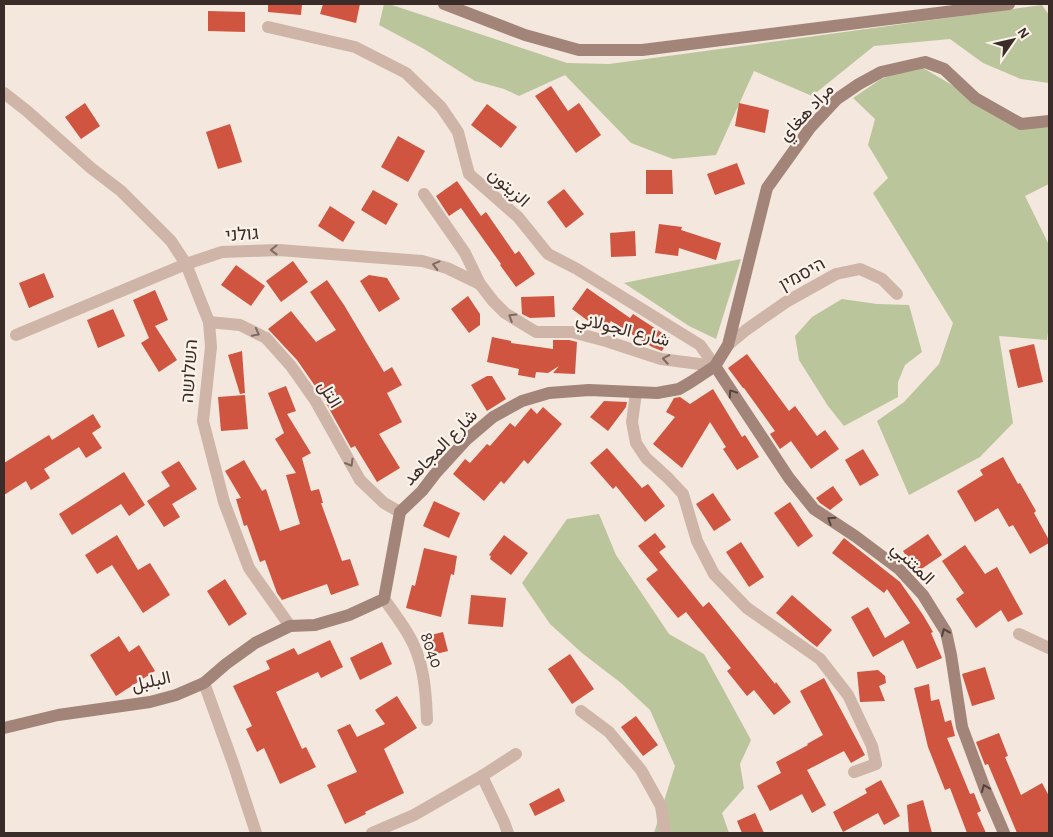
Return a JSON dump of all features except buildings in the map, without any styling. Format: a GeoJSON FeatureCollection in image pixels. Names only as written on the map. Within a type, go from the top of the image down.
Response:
{"type":"FeatureCollection","features":[{"type":"Feature","properties":{"kind":"street"},"geometry":{"type":"LineString","coordinates":[[444,4],[524,35],[579,50],[642,50],[1009,4]]}},
{"type":"Feature","properties":{"kind":"street","name":"الزيتون"},"geometry":{"type":"LineString","coordinates":[[268,27],[355,47],[406,73],[441,106],[458,132],[469,174],[518,217],[548,254],[577,269],[700,345],[715,366]]}},
{"type":"Feature","properties":{"kind":"street","name":"مراد هغاي"},"geometry":{"type":"LineString","coordinates":[[715,366],[728,344],[767,188],[810,128],[837,99],[881,72],[925,62],[944,69],[975,98],[1021,124],[1049,121]]}},
{"type":"Feature","properties":{"kind":"street","name":"השלושה"},"geometry":{"type":"LineString","coordinates":[[4,92],[91,168],[121,191],[171,241],[186,264],[209,322],[211,346],[203,421],[224,502],[249,568],[290,626]]}},
{"type":"Feature","properties":{"kind":"street"},"geometry":{"type":"LineString","coordinates":[[424,194],[465,253],[480,284]]}},
{"type":"Feature","properties":{"kind":"street","name":"גולני"},"geometry":{"type":"LineString","coordinates":[[16,335],[186,264],[222,252],[279,250],[422,261],[447,268],[480,284]]}},
{"type":"Feature","properties":{"kind":"street","name":"היסמין"},"geometry":{"type":"LineString","coordinates":[[728,344],[786,302],[836,274],[860,269],[882,278],[897,294]]}},
{"type":"Feature","properties":{"kind":"street","name":"شارع الجولاني"},"geometry":{"type":"LineString","coordinates":[[480,284],[505,313],[536,332],[572,332],[661,358],[715,366]]}},
{"type":"Feature","properties":{"kind":"street","name":"التل"},"geometry":{"type":"LineString","coordinates":[[209,322],[240,325],[266,338],[291,366],[315,400],[360,480],[384,503],[400,512]]}},
{"type":"Feature","properties":{"kind":"street","name":"شارع المجاهد"},"geometry":{"type":"LineString","coordinates":[[400,512],[422,491],[466,440],[493,417],[522,401],[549,393],[589,390],[657,394],[678,389],[715,366]]}},
{"type":"Feature","properties":{"kind":"street","name":"المتنبي"},"geometry":{"type":"LineString","coordinates":[[715,366],[789,478],[814,509],[855,536],[899,569],[924,595],[946,632],[952,655],[962,727],[1004,833]]}},
{"type":"Feature","properties":{"kind":"street"},"geometry":{"type":"LineString","coordinates":[[636,393],[632,422],[636,443],[646,458],[683,494],[697,541],[714,574],[747,608],[820,659],[848,695],[872,746],[876,764],[854,772]]}},
{"type":"Feature","properties":{"kind":"street"},"geometry":{"type":"LineString","coordinates":[[290,626],[324,623],[349,615],[384,599],[400,512]]}},
{"type":"Feature","properties":{"kind":"street","name":"8040"},"geometry":{"type":"LineString","coordinates":[[384,599],[409,635],[419,656],[426,690],[427,720]]}},
{"type":"Feature","properties":{"kind":"street","name":"البلبل"},"geometry":{"type":"LineString","coordinates":[[4,728],[58,715],[150,702],[176,695],[204,683],[255,643],[290,626]]}},
{"type":"Feature","properties":{"kind":"street"},"geometry":{"type":"LineString","coordinates":[[1019,634],[1049,648]]}},
{"type":"Feature","properties":{"kind":"street"},"geometry":{"type":"LineString","coordinates":[[204,683],[256,833]]}},
{"type":"Feature","properties":{"kind":"street"},"geometry":{"type":"LineString","coordinates":[[581,711],[608,732],[641,770],[661,806],[665,833]]}},
{"type":"Feature","properties":{"kind":"street"},"geometry":{"type":"LineString","coordinates":[[372,833],[414,815],[516,754]]}},
{"type":"Feature","properties":{"kind":"street"},"geometry":{"type":"LineString","coordinates":[[482,776],[508,833]]}},
{"type":"Feature","properties":{"kind":"green space"},"geometry":{"type":"Polygon","coordinates":[[[384,4],[389,4],[567,63],[609,64],[1042,5],[1049,15],[1049,83],[1021,79],[983,63],[950,39],[874,46],[812,96],[754,71],[716,155],[673,159],[631,143],[565,75],[519,96],[504,89],[475,81],[424,49],[379,25],[384,4]]]}},
{"type":"Feature","properties":{"kind":"green space"},"geometry":{"type":"Polygon","coordinates":[[[918,65],[986,105],[1028,120],[1049,122],[1049,184],[1025,196],[1049,245],[1049,325],[1047,340],[999,336],[1013,423],[980,457],[909,495],[877,421],[904,402],[939,364],[953,323],[873,193],[888,178],[868,145],[875,119],[853,98],[881,79],[918,65]]]}},
{"type":"Feature","properties":{"kind":"green space"},"geometry":{"type":"Polygon","coordinates":[[[741,259],[716,339],[689,326],[624,283],[741,259]]]}},
{"type":"Feature","properties":{"kind":"green space"},"geometry":{"type":"Polygon","coordinates":[[[842,299],[877,304],[909,305],[922,352],[905,365],[898,382],[898,397],[844,426],[828,406],[799,360],[795,336],[812,317],[842,299]]]}},
{"type":"Feature","properties":{"kind":"green space"},"geometry":{"type":"Polygon","coordinates":[[[599,514],[616,555],[669,634],[704,654],[751,740],[740,764],[744,788],[722,813],[729,833],[654,833],[675,766],[650,710],[621,683],[582,653],[550,624],[522,583],[567,519],[599,514]]]}}]}
